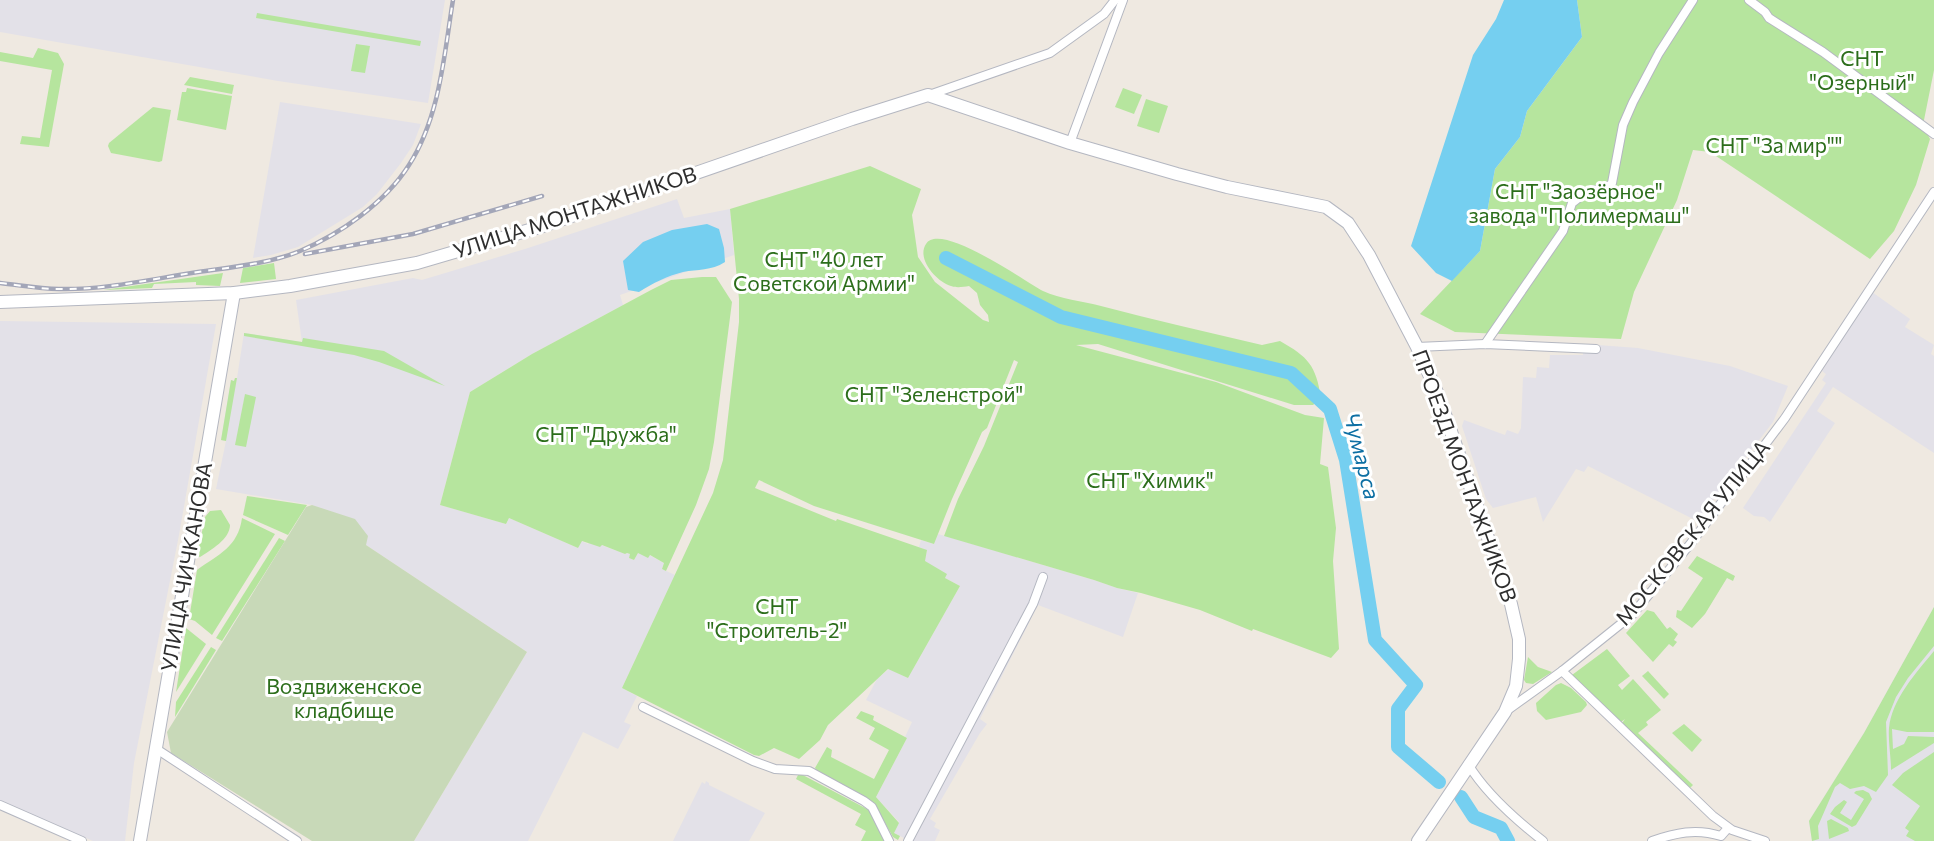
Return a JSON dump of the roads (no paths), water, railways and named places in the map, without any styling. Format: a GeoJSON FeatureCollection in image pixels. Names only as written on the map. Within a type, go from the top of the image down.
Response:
{"type":"FeatureCollection","features":[{"type":"Feature","properties":{"kind":"main road","name":"ПРОЕЗД МОНТАЖНИКОВ"},"geometry":{"type":"LineString","coordinates":[[928,95],[1070,143],[1227,187],[1326,207],[1348,223],[1369,255],[1417,347],[1439,397],[1514,613],[1519,639],[1518,676],[1505,712]]}},
{"type":"Feature","properties":{"kind":"main road","name":"УЛИЦА МОНТАЖНИКОВ"},"geometry":{"type":"LineString","coordinates":[[0,302],[234,293],[290,286],[417,263],[543,226],[928,95]]}},
{"type":"Feature","properties":{"kind":"main road","name":"УЛИЦА ЧИЧКАНОВА"},"geometry":{"type":"LineString","coordinates":[[140,841],[234,293]]}},
{"type":"Feature","properties":{"kind":"main road","name":"МОСКОВСКАЯ УЛИЦА"},"geometry":{"type":"LineString","coordinates":[[1418,841],[1505,712]]}},
{"type":"Feature","properties":{"kind":"street","name":"УЛИЦА МОНТАЖНИКОВ"},"geometry":{"type":"LineString","coordinates":[[928,95],[1050,53],[1104,14],[1116,0]]}},
{"type":"Feature","properties":{"kind":"street"},"geometry":{"type":"LineString","coordinates":[[1070,143],[1123,0]]}},
{"type":"Feature","properties":{"kind":"street"},"geometry":{"type":"LineString","coordinates":[[1485,344],[1563,231],[1572,203],[1581,196],[1596,190],[1605,190],[1612,183],[1623,125],[1633,102],[1659,53],[1694,0]]}},
{"type":"Feature","properties":{"kind":"street"},"geometry":{"type":"LineString","coordinates":[[1749,0],[1769,18],[1822,52],[1934,134]]}},
{"type":"Feature","properties":{"kind":"street","name":"МОСКОВСКАЯ УЛИЦА"},"geometry":{"type":"LineString","coordinates":[[1505,712],[1562,671],[1632,615],[1691,543],[1785,418],[1934,192]]}},
{"type":"Feature","properties":{"kind":"street"},"geometry":{"type":"LineString","coordinates":[[1417,347],[1485,344],[1596,349]]}},
{"type":"Feature","properties":{"kind":"street"},"geometry":{"type":"LineString","coordinates":[[908,841],[1033,604],[1043,577]]}},
{"type":"Feature","properties":{"kind":"street"},"geometry":{"type":"LineString","coordinates":[[1562,671],[1713,816],[1732,831],[1765,841]]}},
{"type":"Feature","properties":{"kind":"street"},"geometry":{"type":"LineString","coordinates":[[643,707],[753,761],[775,769],[808,771],[864,801],[872,807],[889,841]]}},
{"type":"Feature","properties":{"kind":"street"},"geometry":{"type":"LineString","coordinates":[[155,748],[297,841]]}},
{"type":"Feature","properties":{"kind":"street"},"geometry":{"type":"LineString","coordinates":[[1468,764],[1483,784],[1525,827],[1543,841]]}},
{"type":"Feature","properties":{"kind":"street"},"geometry":{"type":"LineString","coordinates":[[0,806],[82,841]]}},
{"type":"Feature","properties":{"kind":"street"},"geometry":{"type":"LineString","coordinates":[[1652,841],[1679,832],[1720,836],[1728,828]]}},
{"type":"Feature","properties":{"kind":"water"},"geometry":{"type":"Polygon","coordinates":[[[1504,0],[1577,0],[1582,37],[1527,111],[1520,137],[1495,169],[1480,251],[1452,281],[1436,273],[1411,246],[1473,55],[1496,19],[1504,0]]]}},
{"type":"Feature","properties":{"kind":"water"},"geometry":{"type":"Polygon","coordinates":[[[707,224],[719,229],[725,262],[710,268],[671,276],[639,292],[628,290],[623,261],[643,242],[672,230],[707,224]]]}},
{"type":"Feature","properties":{"kind":"waterway","name":"Чумарса"},"geometry":{"type":"LineString","coordinates":[[946,258],[1061,317],[1291,373],[1330,409],[1346,460],[1375,640],[1416,685],[1398,709],[1398,747],[1439,782]]}},
{"type":"Feature","properties":{"kind":"waterway","name":"Чумарса"},"geometry":{"type":"LineString","coordinates":[[1461,797],[1474,817],[1501,828],[1508,841]]}},
{"type":"Feature","properties":{"kind":"railway"},"geometry":{"type":"LineString","coordinates":[[0,283],[52,289],[94,288],[275,259],[300,251],[331,236],[360,216],[387,192],[409,165],[419,146],[428,127],[439,85],[453,0]]}},
{"type":"Feature","properties":{"kind":"railway"},"geometry":{"type":"LineString","coordinates":[[305,254],[413,234],[542,196]]}},
{"type":"Feature","properties":{"kind":"park label","name":"СНТ \"Озерный\""},"geometry":{"type":"Point","coordinates":[1862,71]}},
{"type":"Feature","properties":{"kind":"park label","name":"СНТ \"За мир\"\""},"geometry":{"type":"Point","coordinates":[1774,146]}},
{"type":"Feature","properties":{"kind":"park label","name":"СНТ \"Заозёрное\" завода \"Полимермаш\""},"geometry":{"type":"Point","coordinates":[1579,204]}},
{"type":"Feature","properties":{"kind":"park label","name":"СНТ \"40 лет Советской Армии\""},"geometry":{"type":"Point","coordinates":[824,272]}},
{"type":"Feature","properties":{"kind":"park label","name":"СНТ \"Зеленстрой\""},"geometry":{"type":"Point","coordinates":[934,395]}},
{"type":"Feature","properties":{"kind":"park label","name":"СНТ \"Дружба\""},"geometry":{"type":"Point","coordinates":[606,435]}},
{"type":"Feature","properties":{"kind":"park label","name":"СНТ \"Химик\""},"geometry":{"type":"Point","coordinates":[1150,481]}},
{"type":"Feature","properties":{"kind":"park label","name":"СНТ \"Строитель-2\""},"geometry":{"type":"Point","coordinates":[777,619]}},
{"type":"Feature","properties":{"kind":"park label","name":"Воздвиженское кладбище"},"geometry":{"type":"Point","coordinates":[344,699]}}]}
